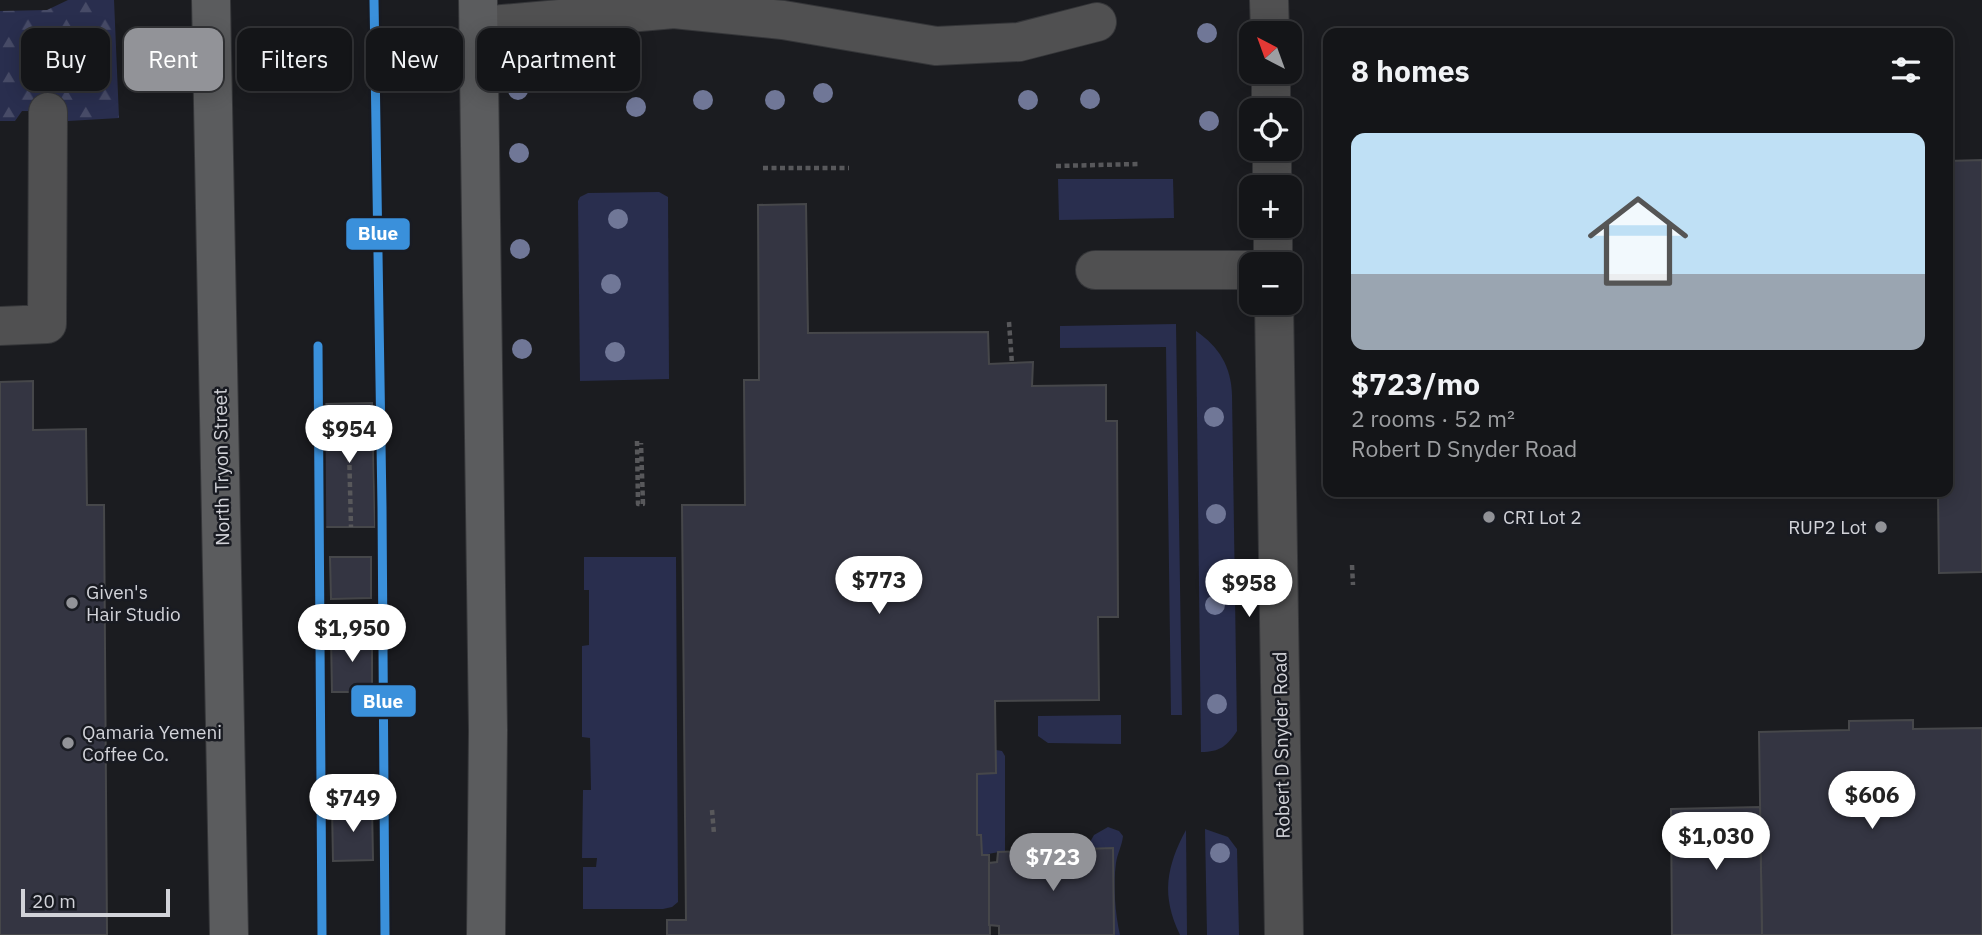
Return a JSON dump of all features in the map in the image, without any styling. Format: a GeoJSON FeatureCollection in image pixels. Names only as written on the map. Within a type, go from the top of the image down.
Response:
{"type":"FeatureCollection","features":[{"type":"Feature","properties":{"kind":"main road","name":"North Tryon Street"},"geometry":{"type":"LineString","coordinates":[[211,0],[229,935]]}},
{"type":"Feature","properties":{"kind":"main road"},"geometry":{"type":"LineString","coordinates":[[479,13],[488,730],[486,935]]}},
{"type":"Feature","properties":{"kind":"street"},"geometry":{"type":"LineString","coordinates":[[1269,0],[1270,21]]}},
{"type":"Feature","properties":{"kind":"street"},"geometry":{"type":"LineString","coordinates":[[479,13],[674,9],[783,20],[936,46],[1019,42],[1097,22]]}},
{"type":"Feature","properties":{"kind":"street"},"geometry":{"type":"LineString","coordinates":[[0,326],[47,324],[48,112]]}},
{"type":"Feature","properties":{"kind":"street"},"geometry":{"type":"LineString","coordinates":[[1095,270],[1239,270]]}},
{"type":"Feature","properties":{"kind":"street","name":"Robert D Snyder Road"},"geometry":{"type":"LineString","coordinates":[[1274,315],[1284,935]]}},
{"type":"Feature","properties":{"kind":"path"},"geometry":{"type":"LineString","coordinates":[[1056,166],[1139,164]]}},
{"type":"Feature","properties":{"kind":"path"},"geometry":{"type":"LineString","coordinates":[[763,168],[849,168]]}},
{"type":"Feature","properties":{"kind":"path"},"geometry":{"type":"LineString","coordinates":[[1009,322],[1012,364]]}},
{"type":"Feature","properties":{"kind":"path"},"geometry":{"type":"LineString","coordinates":[[639,442],[643,504],[638,504],[639,442]]}},
{"type":"Feature","properties":{"kind":"path"},"geometry":{"type":"LineString","coordinates":[[349,448],[351,527]]}},
{"type":"Feature","properties":{"kind":"path"},"geometry":{"type":"LineString","coordinates":[[1352,565],[1353,585]]}},
{"type":"Feature","properties":{"kind":"path"},"geometry":{"type":"LineString","coordinates":[[712,810],[714,834]]}},
{"type":"Feature","properties":{"kind":"green space"},"geometry":{"type":"Polygon","coordinates":[[[68,0],[114,0],[119,118],[68,121],[62,111],[22,111],[15,121],[0,121],[0,11],[47,10],[68,0]]]}},
{"type":"Feature","properties":{"kind":"green space"},"geometry":{"type":"Polygon","coordinates":[[[1058,179],[1173,179],[1174,218],[1059,220],[1058,179]]]}},
{"type":"Feature","properties":{"kind":"green space"},"geometry":{"type":"Polygon","coordinates":[[[659,192],[668,197],[669,379],[580,381],[578,201],[588,193],[659,192]]]}},
{"type":"Feature","properties":{"kind":"green space"},"geometry":{"type":"Polygon","coordinates":[[[1176,324],[1182,715],[1171,715],[1166,347],[1060,348],[1060,326],[1176,324]]]}},
{"type":"Feature","properties":{"kind":"green space"},"geometry":{"type":"Polygon","coordinates":[[[1196,331],[1222,358],[1231,385],[1237,731],[1222,747],[1201,752],[1196,331]]]}},
{"type":"Feature","properties":{"kind":"green space"},"geometry":{"type":"Polygon","coordinates":[[[584,557],[676,557],[678,902],[672,907],[583,909],[583,867],[596,867],[597,858],[582,858],[583,790],[591,790],[590,738],[582,737],[582,646],[589,645],[589,590],[584,590],[584,557]]]}},
{"type":"Feature","properties":{"kind":"green space"},"geometry":{"type":"Polygon","coordinates":[[[1121,715],[1121,744],[1048,743],[1038,736],[1038,716],[1121,715]]]}},
{"type":"Feature","properties":{"kind":"green space"},"geometry":{"type":"Polygon","coordinates":[[[996,750],[1002,751],[1005,756],[1005,851],[982,855],[981,835],[977,835],[977,774],[996,773],[996,750]]]}},
{"type":"Feature","properties":{"kind":"green space"},"geometry":{"type":"Polygon","coordinates":[[[1108,827],[1119,831],[1123,836],[1115,880],[1120,935],[1088,935],[1086,849],[1094,835],[1108,827]]]}},
{"type":"Feature","properties":{"kind":"green space"},"geometry":{"type":"Polygon","coordinates":[[[1205,829],[1228,837],[1237,849],[1239,935],[1207,935],[1205,829]]]}},
{"type":"Feature","properties":{"kind":"green space"},"geometry":{"type":"Polygon","coordinates":[[[1186,830],[1187,935],[1180,935],[1170,907],[1168,882],[1174,857],[1186,830]]]}},
{"type":"Feature","properties":{"kind":"building"},"geometry":{"type":"Polygon","coordinates":[[[1982,160],[1982,572],[1939,573],[1938,497],[1953,497],[1953,161],[1982,160]]]}},
{"type":"Feature","properties":{"kind":"building"},"geometry":{"type":"Polygon","coordinates":[[[806,204],[808,333],[988,332],[989,364],[1033,362],[1032,386],[1106,385],[1106,421],[1117,421],[1118,617],[1098,617],[1099,700],[995,701],[996,773],[977,774],[977,835],[981,835],[982,855],[989,855],[990,935],[667,935],[667,920],[686,920],[682,505],[745,505],[744,380],[759,380],[758,205],[806,204]]]}},
{"type":"Feature","properties":{"kind":"building"},"geometry":{"type":"Polygon","coordinates":[[[33,381],[33,430],[86,429],[87,505],[104,505],[107,935],[0,935],[0,382],[33,381]]]}},
{"type":"Feature","properties":{"kind":"building"},"geometry":{"type":"Polygon","coordinates":[[[372,403],[375,527],[325,527],[323,404],[372,403]]]}},
{"type":"Feature","properties":{"kind":"building"},"geometry":{"type":"Polygon","coordinates":[[[330,557],[371,557],[371,598],[331,599],[330,557]]]}},
{"type":"Feature","properties":{"kind":"building"},"geometry":{"type":"Polygon","coordinates":[[[331,637],[372,637],[372,692],[332,692],[331,637]]]}},
{"type":"Feature","properties":{"kind":"building"},"geometry":{"type":"Polygon","coordinates":[[[1913,720],[1913,729],[1982,728],[1982,935],[1762,935],[1759,732],[1849,730],[1849,721],[1913,720]]]}},
{"type":"Feature","properties":{"kind":"building"},"geometry":{"type":"Polygon","coordinates":[[[372,806],[373,860],[333,861],[332,807],[372,806]]]}},
{"type":"Feature","properties":{"kind":"building"},"geometry":{"type":"Polygon","coordinates":[[[1760,807],[1762,935],[1672,935],[1671,809],[1760,807]]]}},
{"type":"Feature","properties":{"kind":"building"},"geometry":{"type":"Polygon","coordinates":[[[1113,848],[1114,935],[999,935],[999,926],[989,925],[989,863],[997,862],[998,852],[1113,848]]]}},
{"type":"Feature","properties":{"kind":"transit line","name":"Blue"},"geometry":{"type":"LineString","coordinates":[[374,0],[385,935]]}},
{"type":"Feature","properties":{"kind":"transit line","name":"Blue"},"geometry":{"type":"LineString","coordinates":[[318,346],[322,935]]}},
{"type":"Feature","properties":{"kind":"place","name":"CRI Lot 2"},"geometry":{"type":"Point","coordinates":[1489,517]}},
{"type":"Feature","properties":{"kind":"place","name":"RUP2 Lot"},"geometry":{"type":"Point","coordinates":[1881,527]}},
{"type":"Feature","properties":{"kind":"place","name":"Given's Hair Studio"},"geometry":{"type":"Point","coordinates":[72,603]}},
{"type":"Feature","properties":{"kind":"place","name":"Qamaria Yemeni Coffee Co."},"geometry":{"type":"Point","coordinates":[68,743]}}]}
